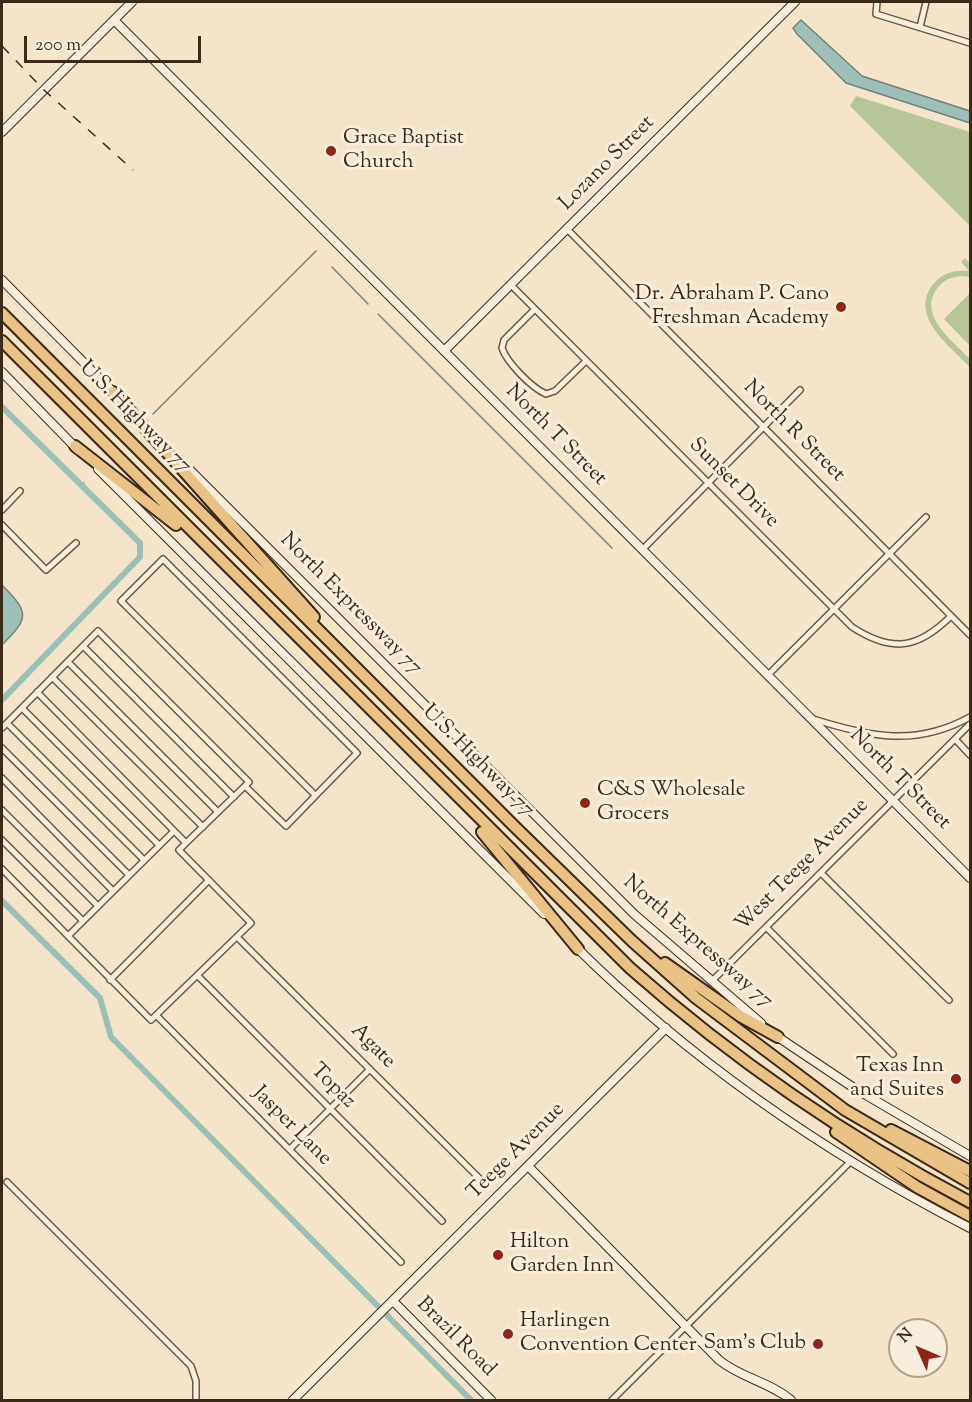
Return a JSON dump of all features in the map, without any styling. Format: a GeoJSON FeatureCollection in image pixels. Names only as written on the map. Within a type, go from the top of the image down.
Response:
{"type":"FeatureCollection","features":[{"type":"Feature","properties":{"kind":"highway","name":"U.S. Highway 77"},"geometry":{"type":"LineString","coordinates":[[2,313],[632,941],[696,998],[826,1095],[883,1134],[970,1184]]}},
{"type":"Feature","properties":{"kind":"highway","name":"U.S. Highway 77"},"geometry":{"type":"LineString","coordinates":[[2,341],[630,968],[681,1013],[807,1106],[913,1171],[970,1202]]}},
{"type":"Feature","properties":{"kind":"highway"},"geometry":{"type":"LineString","coordinates":[[113,392],[267,562],[373,685]]}},
{"type":"Feature","properties":{"kind":"highway"},"geometry":{"type":"LineString","coordinates":[[75,446],[171,520],[259,600]]}},
{"type":"Feature","properties":{"kind":"highway"},"geometry":{"type":"LineString","coordinates":[[406,746],[480,829],[578,948]]}},
{"type":"Feature","properties":{"kind":"highway"},"geometry":{"type":"LineString","coordinates":[[632,941],[740,1016],[778,1037]]}},
{"type":"Feature","properties":{"kind":"highway"},"geometry":{"type":"LineString","coordinates":[[826,1095],[840,1100],[970,1171]]}},
{"type":"Feature","properties":{"kind":"highway"},"geometry":{"type":"LineString","coordinates":[[807,1106],[859,1149],[917,1187],[970,1216]]}},
{"type":"Feature","properties":{"kind":"street"},"geometry":{"type":"LineString","coordinates":[[2,132],[132,2]]}},
{"type":"Feature","properties":{"kind":"street","name":"Lozano Street"},"geometry":{"type":"LineString","coordinates":[[444,351],[795,2]]}},
{"type":"Feature","properties":{"kind":"street"},"geometry":{"type":"LineString","coordinates":[[877,2],[875,12],[970,44]]}},
{"type":"Feature","properties":{"kind":"street"},"geometry":{"type":"LineString","coordinates":[[920,27],[926,2]]}},
{"type":"Feature","properties":{"kind":"street","name":"North T Street"},"geometry":{"type":"LineString","coordinates":[[114,20],[970,878]]}},
{"type":"Feature","properties":{"kind":"street","name":"North R Street"},"geometry":{"type":"LineString","coordinates":[[567,229],[970,635]]}},
{"type":"Feature","properties":{"kind":"street","name":"North Expressway 77"},"geometry":{"type":"LineString","coordinates":[[2,280],[627,907],[711,982],[778,1037],[854,1088],[970,1156]]}},
{"type":"Feature","properties":{"kind":"street","name":"Sunset Drive"},"geometry":{"type":"LineString","coordinates":[[511,285],[834,609],[867,637],[895,645],[923,638],[951,616]]}},
{"type":"Feature","properties":{"kind":"street"},"geometry":{"type":"LineString","coordinates":[[535,309],[504,340],[502,348],[507,358],[537,389],[546,394],[555,391],[586,361]]}},
{"type":"Feature","properties":{"kind":"street"},"geometry":{"type":"LineString","coordinates":[[2,372],[578,948],[666,1028],[778,1115],[850,1162],[970,1228]]}},
{"type":"Feature","properties":{"kind":"street"},"geometry":{"type":"LineString","coordinates":[[643,549],[800,390]]}},
{"type":"Feature","properties":{"kind":"street"},"geometry":{"type":"LineString","coordinates":[[2,510],[20,491]]}},
{"type":"Feature","properties":{"kind":"street"},"geometry":{"type":"LineString","coordinates":[[768,675],[926,517]]}},
{"type":"Feature","properties":{"kind":"street"},"geometry":{"type":"LineString","coordinates":[[2,525],[46,570],[76,543]]}},
{"type":"Feature","properties":{"kind":"street"},"geometry":{"type":"LineString","coordinates":[[245,786],[286,826],[357,753],[163,559],[121,601],[315,795]]}},
{"type":"Feature","properties":{"kind":"street"},"geometry":{"type":"LineString","coordinates":[[2,728],[98,631],[249,782],[179,850],[251,923],[158,1016],[151,1020],[2,869]]}},
{"type":"Feature","properties":{"kind":"street"},"geometry":{"type":"LineString","coordinates":[[83,646],[234,797]]}},
{"type":"Feature","properties":{"kind":"street"},"geometry":{"type":"LineString","coordinates":[[68,662],[218,812]]}},
{"type":"Feature","properties":{"kind":"street"},"geometry":{"type":"LineString","coordinates":[[52,677],[203,827]]}},
{"type":"Feature","properties":{"kind":"street"},"geometry":{"type":"LineString","coordinates":[[37,692],[186,843]]}},
{"type":"Feature","properties":{"kind":"street"},"geometry":{"type":"LineString","coordinates":[[22,708],[159,845]]}},
{"type":"Feature","properties":{"kind":"street"},"geometry":{"type":"LineString","coordinates":[[812,718],[884,737],[928,733],[970,717]]}},
{"type":"Feature","properties":{"kind":"street"},"geometry":{"type":"LineString","coordinates":[[7,723],[144,861]]}},
{"type":"Feature","properties":{"kind":"street","name":"West Teege Avenue"},"geometry":{"type":"LineString","coordinates":[[711,982],[970,724]]}},
{"type":"Feature","properties":{"kind":"street"},"geometry":{"type":"LineString","coordinates":[[955,739],[970,755]]}},
{"type":"Feature","properties":{"kind":"street"},"geometry":{"type":"LineString","coordinates":[[2,747],[129,875]]}},
{"type":"Feature","properties":{"kind":"street"},"geometry":{"type":"LineString","coordinates":[[2,778],[113,891]]}},
{"type":"Feature","properties":{"kind":"street"},"geometry":{"type":"LineString","coordinates":[[2,810],[98,906]]}},
{"type":"Feature","properties":{"kind":"street"},"geometry":{"type":"LineString","coordinates":[[68,936],[174,831]]}},
{"type":"Feature","properties":{"kind":"street"},"geometry":{"type":"LineString","coordinates":[[2,840],[83,921]]}},
{"type":"Feature","properties":{"kind":"street"},"geometry":{"type":"LineString","coordinates":[[821,873],[949,1000]]}},
{"type":"Feature","properties":{"kind":"street"},"geometry":{"type":"LineString","coordinates":[[110,980],[209,880]]}},
{"type":"Feature","properties":{"kind":"street"},"geometry":{"type":"LineString","coordinates":[[766,927],[893,1054]]}},
{"type":"Feature","properties":{"kind":"street","name":"Agate"},"geometry":{"type":"LineString","coordinates":[[237,937],[482,1181]]}},
{"type":"Feature","properties":{"kind":"street","name":"Topaz"},"geometry":{"type":"LineString","coordinates":[[198,976],[442,1221]]}},
{"type":"Feature","properties":{"kind":"street","name":"Jasper Lane"},"geometry":{"type":"LineString","coordinates":[[158,1016],[401,1262]]}},
{"type":"Feature","properties":{"kind":"street","name":"Teege Avenue"},"geometry":{"type":"LineString","coordinates":[[293,1401],[666,1028]]}},
{"type":"Feature","properties":{"kind":"street"},"geometry":{"type":"LineString","coordinates":[[290,1149],[370,1069]]}},
{"type":"Feature","properties":{"kind":"street"},"geometry":{"type":"LineString","coordinates":[[612,1401],[850,1162]]}},
{"type":"Feature","properties":{"kind":"street"},"geometry":{"type":"LineString","coordinates":[[528,1166],[727,1367],[773,1387],[791,1401]]}},
{"type":"Feature","properties":{"kind":"street"},"geometry":{"type":"LineString","coordinates":[[7,1182],[190,1366],[196,1381],[196,1401]]}},
{"type":"Feature","properties":{"kind":"street","name":"Brazil Road"},"geometry":{"type":"LineString","coordinates":[[392,1304],[491,1401]]}},
{"type":"Feature","properties":{"kind":"green space"},"geometry":{"type":"Polygon","coordinates":[[[856,96],[970,132],[970,226],[850,106],[856,96]]]}},
{"type":"Feature","properties":{"kind":"green space"},"geometry":{"type":"Polygon","coordinates":[[[965,258],[970,264],[970,277],[954,277],[943,282],[933,295],[931,306],[939,326],[970,359],[970,367],[942,340],[928,318],[925,306],[927,294],[942,276],[951,272],[969,271],[961,262],[965,258]]]}},
{"type":"Feature","properties":{"kind":"green space"},"geometry":{"type":"Polygon","coordinates":[[[970,293],[970,346],[944,319],[970,293]]]}},
{"type":"Feature","properties":{"kind":"water"},"geometry":{"type":"Polygon","coordinates":[[[801,20],[862,76],[970,111],[970,123],[846,83],[797,34],[793,28],[801,20]]]}},
{"type":"Feature","properties":{"kind":"water"},"geometry":{"type":"Polygon","coordinates":[[[2,585],[18,602],[23,615],[17,628],[2,645],[2,585]]]}},
{"type":"Feature","properties":{"kind":"waterway"},"geometry":{"type":"LineString","coordinates":[[153,414],[316,251]]}},
{"type":"Feature","properties":{"kind":"waterway"},"geometry":{"type":"LineString","coordinates":[[332,267],[368,304]]}},
{"type":"Feature","properties":{"kind":"waterway"},"geometry":{"type":"LineString","coordinates":[[378,314],[612,548]]}},
{"type":"Feature","properties":{"kind":"waterway"},"geometry":{"type":"LineString","coordinates":[[2,407],[140,543],[140,557],[2,700]]}},
{"type":"Feature","properties":{"kind":"waterway"},"geometry":{"type":"LineString","coordinates":[[2,901],[100,998],[111,1037],[471,1400]]}},
{"type":"Feature","properties":{"kind":"railway"},"geometry":{"type":"LineString","coordinates":[[2,46],[44,90],[133,170]]}},
{"type":"Feature","properties":{"kind":"place","name":"Grace Baptist Church"},"geometry":{"type":"Point","coordinates":[331,151]}},
{"type":"Feature","properties":{"kind":"place","name":"Dr. Abraham P. Cano Freshman Academy"},"geometry":{"type":"Point","coordinates":[841,307]}},
{"type":"Feature","properties":{"kind":"place","name":"C&S Wholesale Grocers"},"geometry":{"type":"Point","coordinates":[585,803]}},
{"type":"Feature","properties":{"kind":"place","name":"Texas Inn and Suites"},"geometry":{"type":"Point","coordinates":[956,1079]}},
{"type":"Feature","properties":{"kind":"place","name":"Hilton Garden Inn"},"geometry":{"type":"Point","coordinates":[498,1255]}},
{"type":"Feature","properties":{"kind":"place","name":"Harlingen Convention Center"},"geometry":{"type":"Point","coordinates":[508,1334]}},
{"type":"Feature","properties":{"kind":"place","name":"Sam's Club"},"geometry":{"type":"Point","coordinates":[818,1344]}}]}
